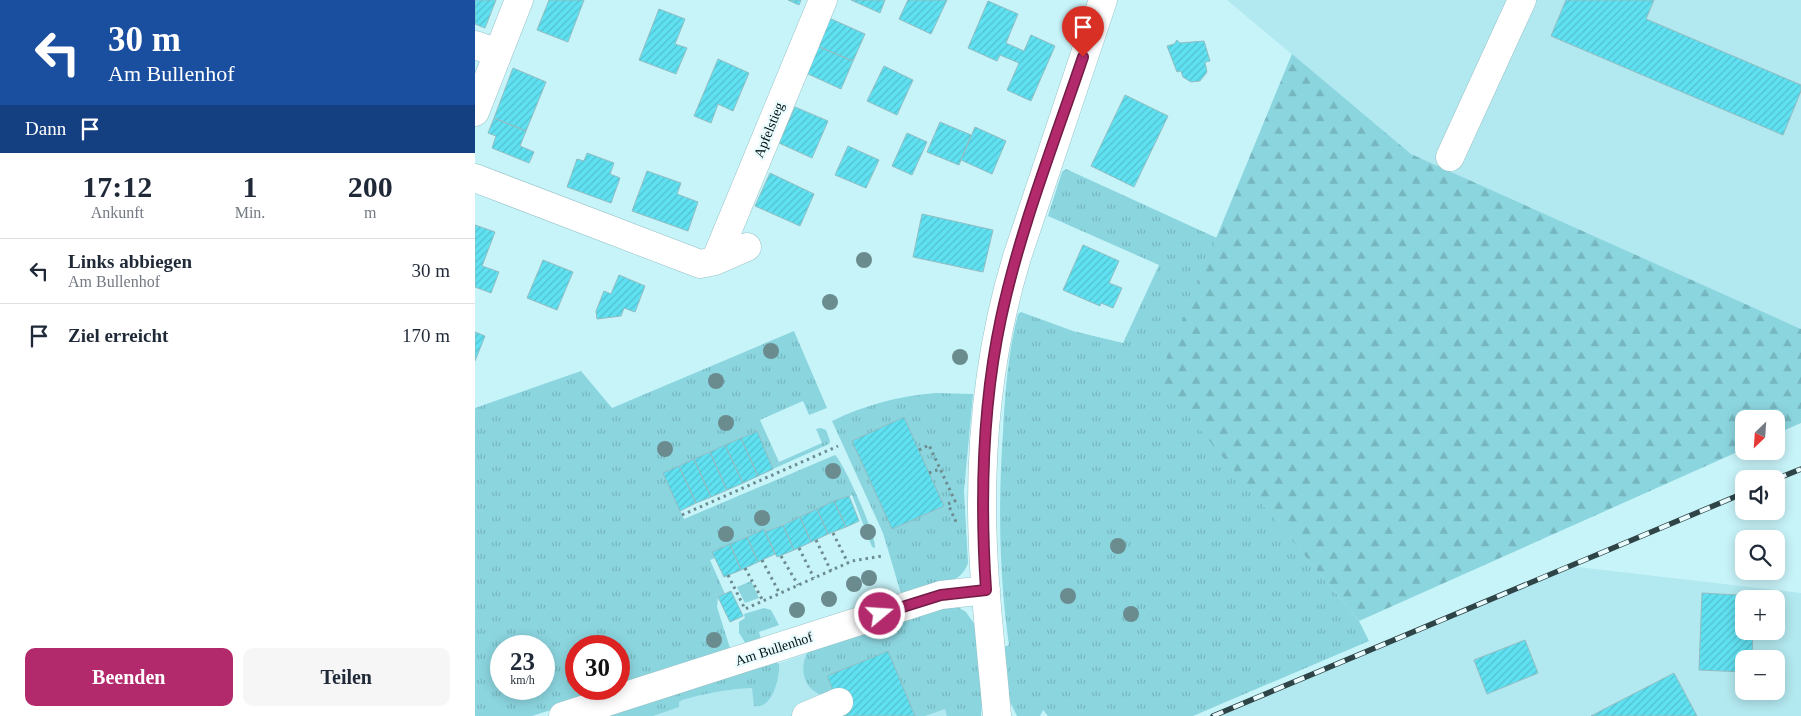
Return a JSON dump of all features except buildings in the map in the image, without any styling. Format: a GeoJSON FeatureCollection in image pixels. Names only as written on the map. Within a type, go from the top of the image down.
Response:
{"type":"FeatureCollection","features":[{"type":"Feature","properties":{"kind":"street"},"geometry":{"type":"LineString","coordinates":[[475,112],[487,49],[519,0]]}},
{"type":"Feature","properties":{"kind":"street","name":"Apfelstieg"},"geometry":{"type":"LineString","coordinates":[[715,260],[823,0]]}},
{"type":"Feature","properties":{"kind":"street"},"geometry":{"type":"LineString","coordinates":[[997,716],[982,525],[983,465],[991,382],[1001,320],[1017,257],[1103,0]]}},
{"type":"Feature","properties":{"kind":"street"},"geometry":{"type":"LineString","coordinates":[[1450,157],[1522,0]]}},
{"type":"Feature","properties":{"kind":"street"},"geometry":{"type":"LineString","coordinates":[[475,178],[700,264],[747,247]]}},
{"type":"Feature","properties":{"kind":"street","name":"Am Bullenhof"},"geometry":{"type":"LineString","coordinates":[[563,716],[941,595],[986,590]]}},
{"type":"Feature","properties":{"kind":"street"},"geometry":{"type":"LineString","coordinates":[[806,716],[839,702]]}},
{"type":"Feature","properties":{"kind":"path"},"geometry":{"type":"LineString","coordinates":[[919,450],[929,445],[955,501],[948,504],[961,531]]}},
{"type":"Feature","properties":{"kind":"path"},"geometry":{"type":"LineString","coordinates":[[682,515],[838,446]]}},
{"type":"Feature","properties":{"kind":"path"},"geometry":{"type":"LineString","coordinates":[[929,473],[940,469]]}},
{"type":"Feature","properties":{"kind":"path"},"geometry":{"type":"LineString","coordinates":[[833,533],[848,563]]}},
{"type":"Feature","properties":{"kind":"path"},"geometry":{"type":"LineString","coordinates":[[816,540],[831,571]]}},
{"type":"Feature","properties":{"kind":"path"},"geometry":{"type":"LineString","coordinates":[[799,548],[814,578]]}},
{"type":"Feature","properties":{"kind":"path"},"geometry":{"type":"LineString","coordinates":[[781,556],[798,585]]}},
{"type":"Feature","properties":{"kind":"path"},"geometry":{"type":"LineString","coordinates":[[728,575],[745,609],[848,563],[863,558],[882,556]]}},
{"type":"Feature","properties":{"kind":"path"},"geometry":{"type":"LineString","coordinates":[[763,560],[780,594]]}},
{"type":"Feature","properties":{"kind":"path"},"geometry":{"type":"LineString","coordinates":[[745,568],[763,601]]}},
{"type":"Feature","properties":{"kind":"shaded area"},"geometry":{"type":"Polygon","coordinates":[[[1227,0],[1801,0],[1801,329],[1411,154],[1227,0]]]}},
{"type":"Feature","properties":{"kind":"shaded area"},"geometry":{"type":"Polygon","coordinates":[[[1569,566],[1775,590],[1735,590],[1735,640],[1785,640],[1785,591],[1801,593],[1801,716],[1220,716],[1569,566]]]}},
{"type":"Feature","properties":{"kind":"shaded area"},"geometry":{"type":"Polygon","coordinates":[[[924,616],[976,716],[626,716],[806,654],[924,616]]]}},
{"type":"Feature","properties":{"kind":"green space"},"geometry":{"type":"Polygon","coordinates":[[[1292,54],[1411,154],[1801,329],[1801,423],[1785,430],[1785,410],[1735,410],[1735,453],[1359,621],[1158,379],[1292,54]]]}},
{"type":"Feature","properties":{"kind":"green space"},"geometry":{"type":"Polygon","coordinates":[[[1066,169],[1217,238],[1159,379],[1359,621],[1369,641],[1193,716],[1048,716],[1043,710],[1040,716],[1017,716],[1009,700],[1004,647],[1009,645],[1001,566],[1000,485],[1007,373],[1018,314],[1021,312],[1073,331],[1123,343],[1159,265],[1048,216],[1062,172],[1066,169]]]}},
{"type":"Feature","properties":{"kind":"green space"},"geometry":{"type":"Polygon","coordinates":[[[794,331],[827,408],[809,415],[803,401],[760,420],[779,462],[822,443],[816,429],[826,430],[830,441],[829,444],[773,469],[756,431],[663,473],[684,519],[835,455],[859,500],[871,530],[875,548],[872,547],[852,495],[765,532],[764,529],[713,552],[715,558],[710,560],[725,594],[718,597],[717,607],[730,648],[630,684],[630,635],[565,635],[565,700],[582,700],[532,716],[475,716],[475,408],[581,371],[612,408],[794,331]]]}},
{"type":"Feature","properties":{"kind":"green space"},"geometry":{"type":"Polygon","coordinates":[[[935,393],[973,394],[964,491],[968,563],[958,577],[949,582],[930,590],[902,597],[883,533],[832,421],[882,402],[908,396],[935,393]]]}},
{"type":"Feature","properties":{"kind":"green space"},"geometry":{"type":"Polygon","coordinates":[[[751,581],[759,598],[745,603],[737,587],[751,581]]]}},
{"type":"Feature","properties":{"kind":"green space"},"geometry":{"type":"Polygon","coordinates":[[[936,605],[958,607],[966,612],[977,628],[981,716],[947,716],[945,709],[925,716],[915,716],[887,651],[828,676],[836,696],[826,696],[818,693],[811,689],[807,683],[803,667],[809,649],[936,605]]]}},
{"type":"Feature","properties":{"kind":"green space"},"geometry":{"type":"Polygon","coordinates":[[[764,608],[771,610],[779,625],[759,632],[761,639],[746,644],[739,633],[739,622],[745,618],[744,614],[764,608]]]}},
{"type":"Feature","properties":{"kind":"green space"},"geometry":{"type":"Polygon","coordinates":[[[771,659],[779,664],[778,677],[774,692],[766,703],[760,706],[754,706],[752,688],[717,692],[682,700],[679,702],[679,707],[653,716],[591,716],[771,659]]]}},
{"type":"Feature","properties":{"kind":"railway"},"geometry":{"type":"LineString","coordinates":[[1785,475],[1801,469]]}},
{"type":"Feature","properties":{"kind":"railway"},"geometry":{"type":"LineString","coordinates":[[1213,716],[1735,497]]}},
{"type":"Feature","properties":{"kind":"route"},"geometry":{"type":"LineString","coordinates":[[880,614],[952,592],[986,590],[982,525],[983,465],[997,340],[1017,257],[1083,57]]}}]}
